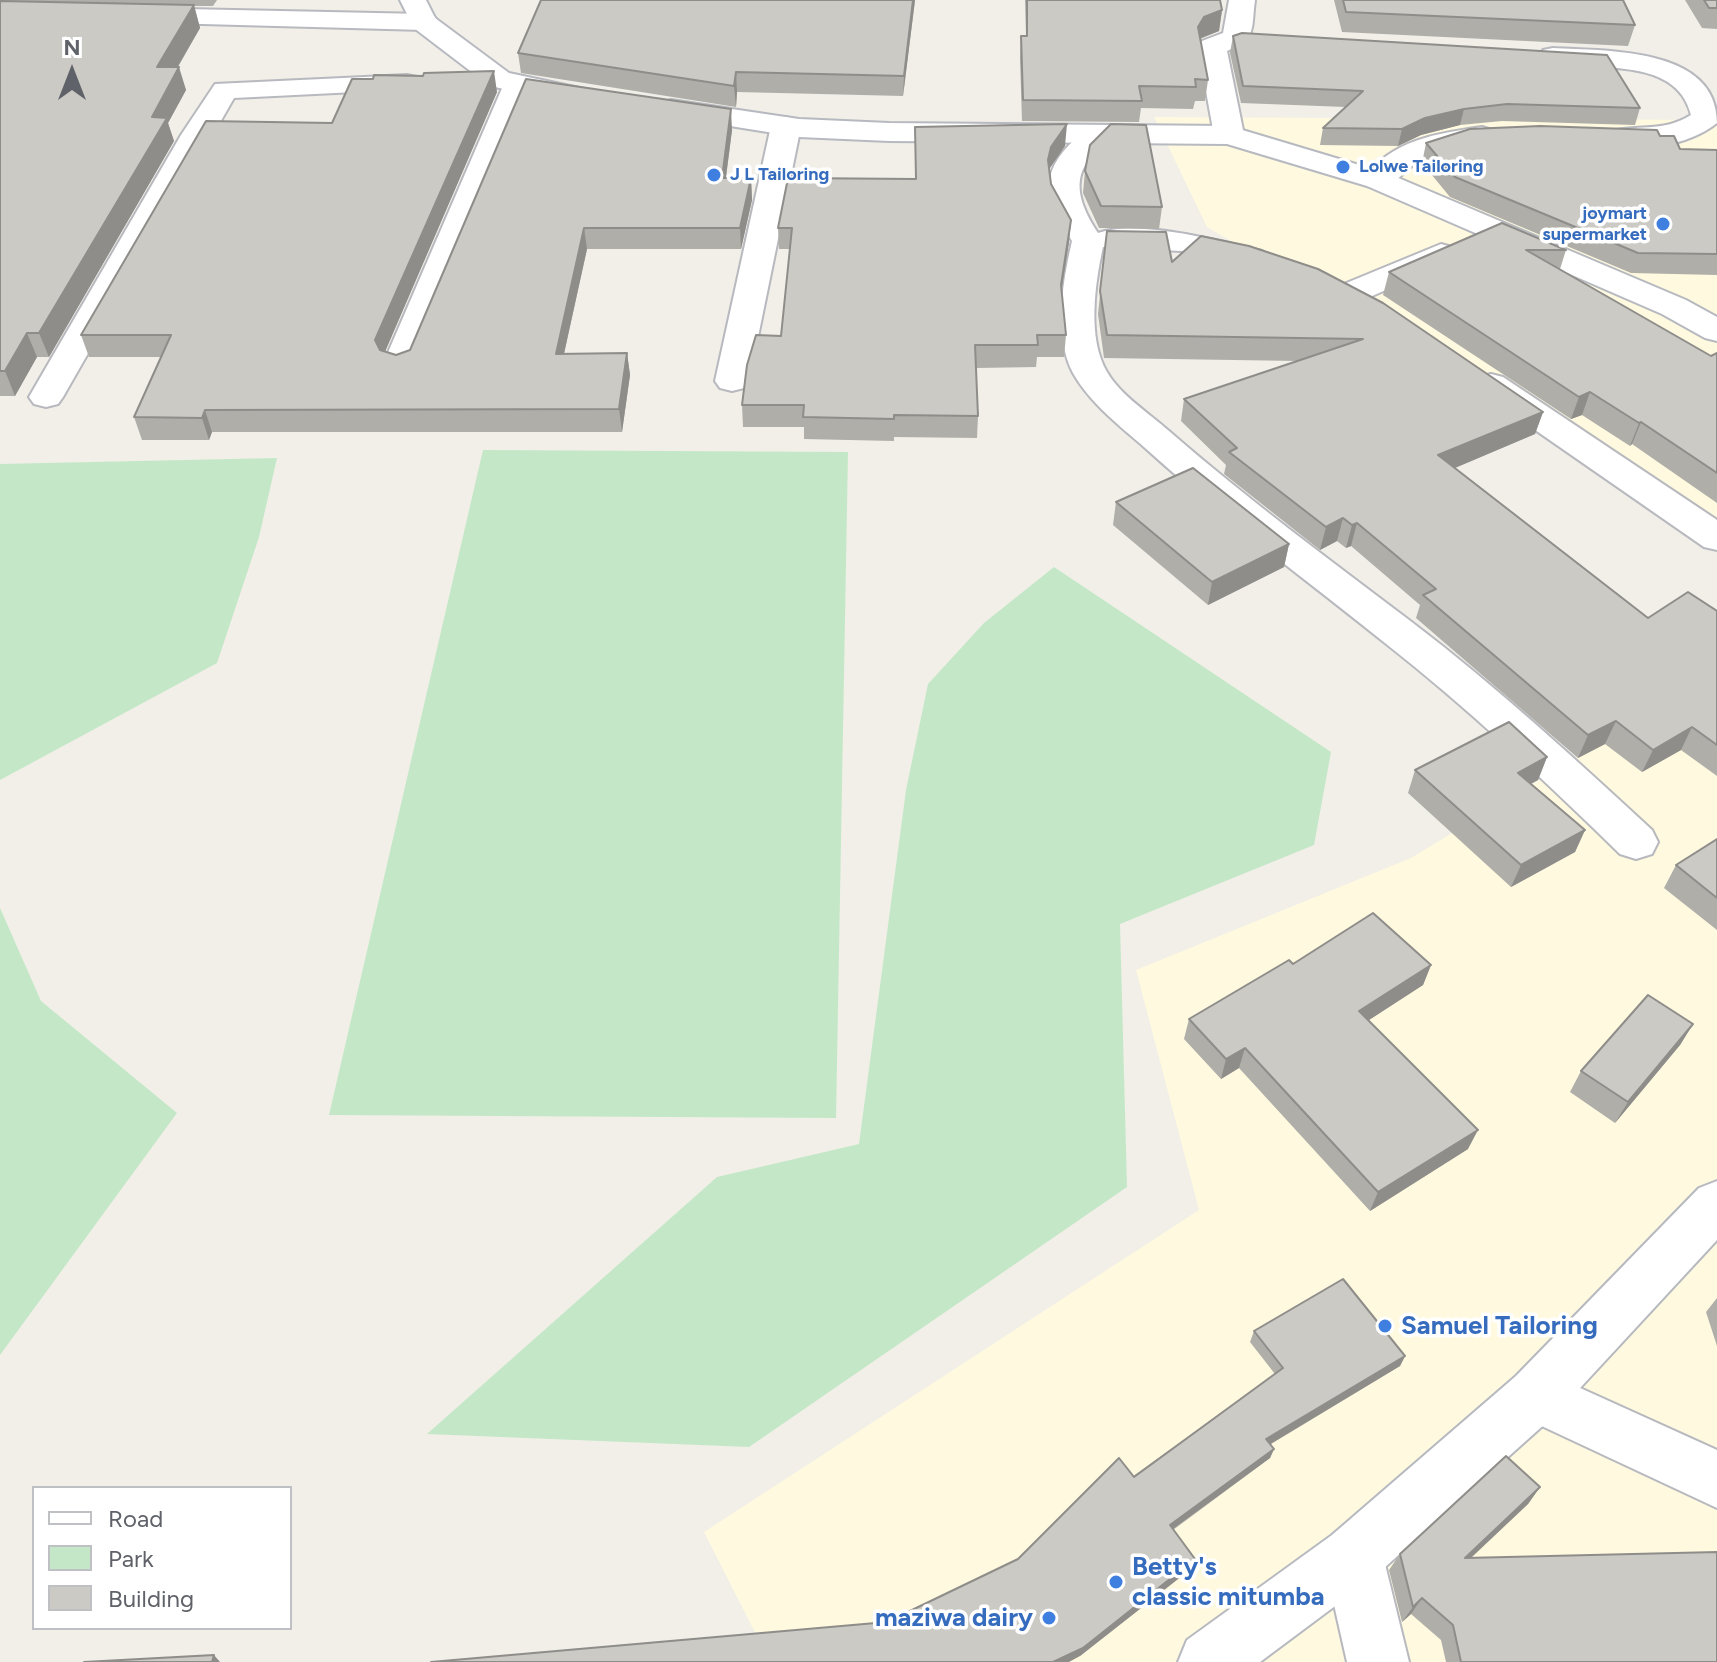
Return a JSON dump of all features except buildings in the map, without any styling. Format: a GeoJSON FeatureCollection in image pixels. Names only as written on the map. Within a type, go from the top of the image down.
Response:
{"type":"FeatureCollection","features":[{"type":"Feature","properties":{"kind":"street"},"geometry":{"type":"LineString","coordinates":[[1236,38],[1242,0]]}},
{"type":"Feature","properties":{"kind":"street"},"geometry":{"type":"LineString","coordinates":[[115,15],[255,18],[418,11],[509,83]]}},
{"type":"Feature","properties":{"kind":"street"},"geometry":{"type":"LineString","coordinates":[[46,397],[225,90],[255,18]]}},
{"type":"Feature","properties":{"kind":"street"},"geometry":{"type":"LineString","coordinates":[[1229,135],[1212,47],[1236,38],[1268,40]]}},
{"type":"Feature","properties":{"kind":"street"},"geometry":{"type":"LineString","coordinates":[[1527,54],[1616,62],[1669,73],[1699,96],[1706,118],[1689,131],[1665,138],[1594,137]]}},
{"type":"Feature","properties":{"kind":"street"},"geometry":{"type":"LineString","coordinates":[[225,90],[445,82],[509,83],[606,100]]}},
{"type":"Feature","properties":{"kind":"street"},"geometry":{"type":"LineString","coordinates":[[400,364],[509,83]]}},
{"type":"Feature","properties":{"kind":"street"},"geometry":{"type":"LineString","coordinates":[[637,104],[786,126],[889,132],[1229,135],[1378,180],[1674,307],[1717,330]]}},
{"type":"Feature","properties":{"kind":"street"},"geometry":{"type":"LineString","coordinates":[[732,381],[786,126]]}},
{"type":"Feature","properties":{"kind":"street"},"geometry":{"type":"LineString","coordinates":[[1101,134],[1065,168],[1062,192],[1069,215],[1088,241],[1082,288],[1082,355],[1091,373],[1111,397],[1205,483],[1476,694],[1636,842]]}},
{"type":"Feature","properties":{"kind":"street"},"geometry":{"type":"LineString","coordinates":[[1378,180],[1413,151],[1443,141],[1510,136]]}},
{"type":"Feature","properties":{"kind":"street"},"geometry":{"type":"LineString","coordinates":[[1386,315],[1338,288],[1493,231]]}},
{"type":"Feature","properties":{"kind":"street"},"geometry":{"type":"LineString","coordinates":[[1088,241],[1181,242],[1285,267]]}},
{"type":"Feature","properties":{"kind":"street"},"geometry":{"type":"LineString","coordinates":[[1470,370],[1710,526]]}},
{"type":"Feature","properties":{"kind":"street"},"geometry":{"type":"LineString","coordinates":[[1209,1662],[1353,1556],[1536,1395],[1717,1204]]}},
{"type":"Feature","properties":{"kind":"street"},"geometry":{"type":"LineString","coordinates":[[1536,1395],[1717,1480]]}},
{"type":"Feature","properties":{"kind":"street"},"geometry":{"type":"LineString","coordinates":[[1353,1556],[1378,1662]]}},
{"type":"Feature","properties":{"kind":"shaded area"},"geometry":{"type":"Polygon","coordinates":[[[1154,117],[1717,120],[1717,525],[1207,227],[1154,117]]]}},
{"type":"Feature","properties":{"kind":"shaded area"},"geometry":{"type":"Polygon","coordinates":[[[1717,672],[1717,1616],[1672,1662],[770,1662],[704,1532],[1199,1210],[1136,970],[1411,858],[1717,672]]]}},
{"type":"Feature","properties":{"kind":"green space"},"geometry":{"type":"Polygon","coordinates":[[[483,450],[848,452],[836,1118],[329,1115],[483,450]]]}},
{"type":"Feature","properties":{"kind":"green space"},"geometry":{"type":"Polygon","coordinates":[[[277,458],[259,537],[217,663],[0,780],[0,464],[277,458]]]}},
{"type":"Feature","properties":{"kind":"green space"},"geometry":{"type":"Polygon","coordinates":[[[1054,567],[1331,752],[1314,845],[1120,924],[1127,1187],[749,1447],[427,1434],[717,1177],[859,1144],[906,790],[928,684],[984,623],[1054,567]]]}},
{"type":"Feature","properties":{"kind":"green space"},"geometry":{"type":"Polygon","coordinates":[[[0,908],[41,1001],[177,1113],[0,1355],[0,908]]]}},
{"type":"Feature","properties":{"kind":"place","name":"Lolwe Tailoring"},"geometry":{"type":"Point","coordinates":[1343,167]}},
{"type":"Feature","properties":{"kind":"place","name":"J L Tailoring"},"geometry":{"type":"Point","coordinates":[714,175]}},
{"type":"Feature","properties":{"kind":"place","name":"joymart supermarket"},"geometry":{"type":"Point","coordinates":[1663,224]}},
{"type":"Feature","properties":{"kind":"place","name":"Samuel Tailoring"},"geometry":{"type":"Point","coordinates":[1385,1326]}},
{"type":"Feature","properties":{"kind":"place","name":"Betty's classic mitumba"},"geometry":{"type":"Point","coordinates":[1116,1582]}},
{"type":"Feature","properties":{"kind":"place","name":"maziwa dairy"},"geometry":{"type":"Point","coordinates":[1049,1618]}}]}
